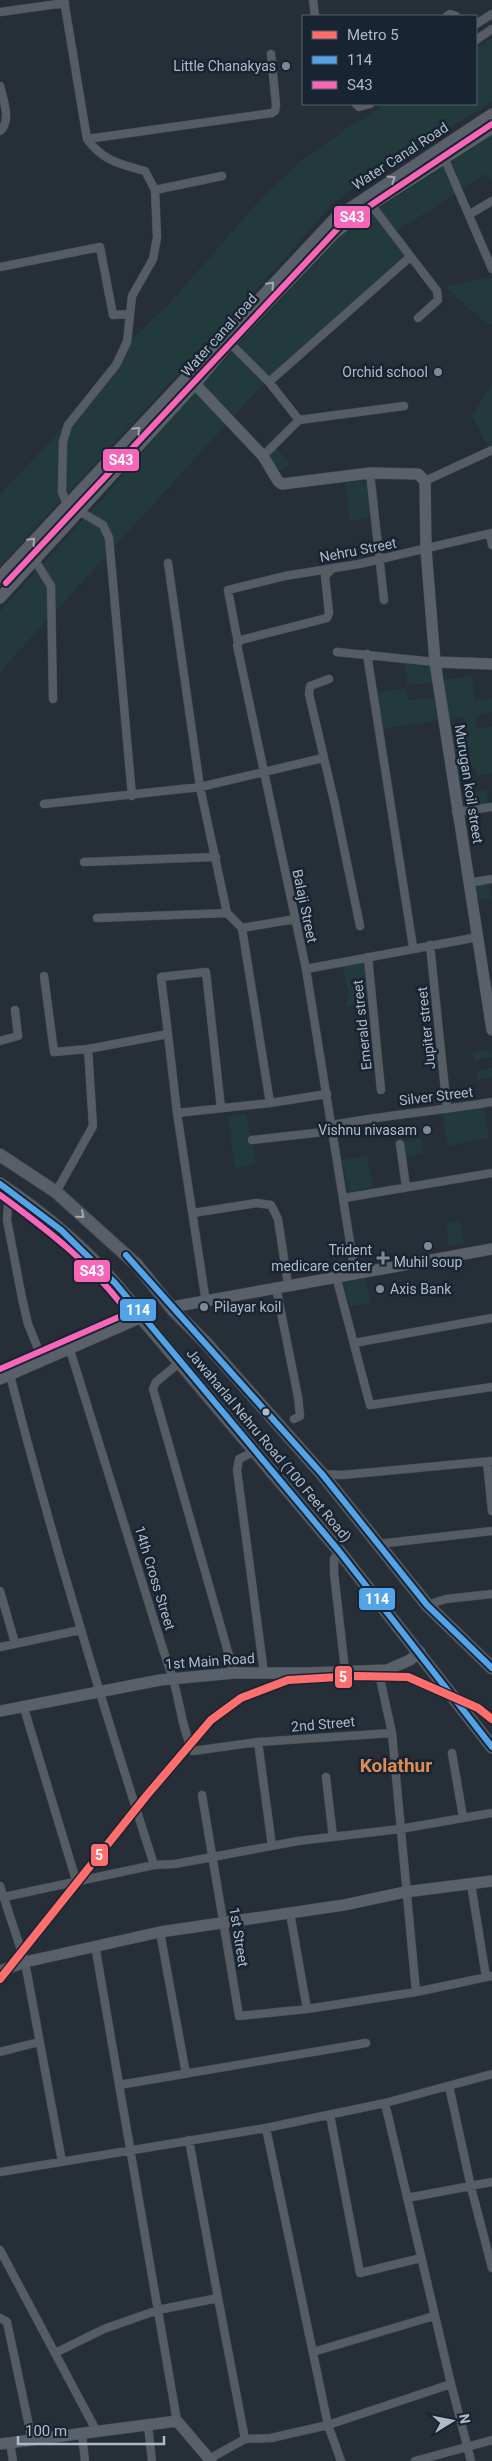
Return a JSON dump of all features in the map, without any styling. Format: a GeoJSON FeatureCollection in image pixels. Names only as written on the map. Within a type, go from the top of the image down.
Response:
{"type":"FeatureCollection","features":[{"type":"Feature","properties":{"kind":"main road","name":"Jawaharlal Nehru Road (100 Feet Road)"},"geometry":{"type":"LineString","coordinates":[[0,1155],[56,1192],[137,1265],[322,1474],[427,1605],[492,1668]]}},
{"type":"Feature","properties":{"kind":"main road","name":"Jawaharlal Nehru Road (100 Feet Road)"},"geometry":{"type":"LineString","coordinates":[[4,1187],[65,1232],[119,1286],[142,1317],[253,1452],[339,1551],[420,1652],[492,1747]]}},
{"type":"Feature","properties":{"kind":"street"},"geometry":{"type":"LineString","coordinates":[[313,0],[315,15]]}},
{"type":"Feature","properties":{"kind":"street"},"geometry":{"type":"LineString","coordinates":[[0,12],[64,1],[87,139],[97,152],[120,164],[145,171],[154,190],[157,237],[153,259],[132,296],[127,342],[116,366],[68,425],[63,442],[64,473],[62,492],[67,504],[103,525],[109,538],[132,796]]}},
{"type":"Feature","properties":{"kind":"street"},"geometry":{"type":"LineString","coordinates":[[477,23],[492,14]]}},
{"type":"Feature","properties":{"kind":"street"},"geometry":{"type":"LineString","coordinates":[[477,39],[492,29]]}},
{"type":"Feature","properties":{"kind":"street"},"geometry":{"type":"LineString","coordinates":[[87,139],[272,113],[275,111],[276,105],[271,54]]}},
{"type":"Feature","properties":{"kind":"street"},"geometry":{"type":"LineString","coordinates":[[0,86],[6,118],[5,125],[0,131]]}},
{"type":"Feature","properties":{"kind":"street","name":"Water Canal Road"},"geometry":{"type":"LineString","coordinates":[[471,135],[492,114]]}},
{"type":"Feature","properties":{"kind":"street","name":"Water canal road"},"geometry":{"type":"LineString","coordinates":[[0,598],[230,343],[368,201],[471,135],[492,128]]}},
{"type":"Feature","properties":{"kind":"street"},"geometry":{"type":"LineString","coordinates":[[443,153],[492,269]]}},
{"type":"Feature","properties":{"kind":"street"},"geometry":{"type":"LineString","coordinates":[[154,190],[222,176]]}},
{"type":"Feature","properties":{"kind":"street"},"geometry":{"type":"LineString","coordinates":[[368,201],[439,296],[418,318]]}},
{"type":"Feature","properties":{"kind":"street","name":"Water Canal Road"},"geometry":{"type":"LineString","coordinates":[[0,577],[306,246],[335,218],[368,201]]}},
{"type":"Feature","properties":{"kind":"street"},"geometry":{"type":"LineString","coordinates":[[470,214],[492,201]]}},
{"type":"Feature","properties":{"kind":"street"},"geometry":{"type":"LineString","coordinates":[[0,267],[100,246],[113,315],[130,314]]}},
{"type":"Feature","properties":{"kind":"street"},"geometry":{"type":"LineString","coordinates":[[269,382],[410,257]]}},
{"type":"Feature","properties":{"kind":"street"},"geometry":{"type":"LineString","coordinates":[[230,343],[269,382],[299,420]]}},
{"type":"Feature","properties":{"kind":"street"},"geometry":{"type":"LineString","coordinates":[[195,384],[263,456],[282,484],[370,473],[418,474],[425,481],[492,450]]}},
{"type":"Feature","properties":{"kind":"street"},"geometry":{"type":"LineString","coordinates":[[263,456],[299,420],[404,406]]}},
{"type":"Feature","properties":{"kind":"street"},"geometry":{"type":"LineString","coordinates":[[370,473],[384,600]]}},
{"type":"Feature","properties":{"kind":"street","name":"Murugan koil street"},"geometry":{"type":"LineString","coordinates":[[425,481],[426,549],[434,662],[492,1030]]}},
{"type":"Feature","properties":{"kind":"street"},"geometry":{"type":"LineString","coordinates":[[491,533],[492,545]]}},
{"type":"Feature","properties":{"kind":"street","name":"Nehru Street"},"geometry":{"type":"LineString","coordinates":[[238,643],[228,590],[285,576],[380,559],[491,533]]}},
{"type":"Feature","properties":{"kind":"street"},"geometry":{"type":"LineString","coordinates":[[34,559],[51,586],[53,699]]}},
{"type":"Feature","properties":{"kind":"street"},"geometry":{"type":"LineString","coordinates":[[168,563],[200,787],[227,913],[242,928],[270,1103]]}},
{"type":"Feature","properties":{"kind":"street"},"geometry":{"type":"LineString","coordinates":[[238,643],[241,640],[324,620],[329,613],[325,576],[332,569]]}},
{"type":"Feature","properties":{"kind":"street","name":"Balaji Street"},"geometry":{"type":"LineString","coordinates":[[238,643],[306,969],[355,1273]]}},
{"type":"Feature","properties":{"kind":"street"},"geometry":{"type":"LineString","coordinates":[[337,652],[434,662],[492,664]]}},
{"type":"Feature","properties":{"kind":"street"},"geometry":{"type":"LineString","coordinates":[[368,654],[413,947]]}},
{"type":"Feature","properties":{"kind":"street"},"geometry":{"type":"LineString","coordinates":[[329,678],[310,686],[309,694],[335,805],[360,926]]}},
{"type":"Feature","properties":{"kind":"street"},"geometry":{"type":"LineString","coordinates":[[44,804],[132,796],[200,787],[323,758]]}},
{"type":"Feature","properties":{"kind":"street"},"geometry":{"type":"LineString","coordinates":[[457,812],[492,807]]}},
{"type":"Feature","properties":{"kind":"street"},"geometry":{"type":"LineString","coordinates":[[84,862],[216,857]]}},
{"type":"Feature","properties":{"kind":"street"},"geometry":{"type":"LineString","coordinates":[[468,882],[492,878]]}},
{"type":"Feature","properties":{"kind":"street"},"geometry":{"type":"LineString","coordinates":[[97,918],[227,913]]}},
{"type":"Feature","properties":{"kind":"street"},"geometry":{"type":"LineString","coordinates":[[242,928],[295,919]]}},
{"type":"Feature","properties":{"kind":"street"},"geometry":{"type":"LineString","coordinates":[[306,969],[413,947],[478,937]]}},
{"type":"Feature","properties":{"kind":"street","name":"Jupiter street"},"geometry":{"type":"LineString","coordinates":[[430,944],[447,1109]]}},
{"type":"Feature","properties":{"kind":"street","name":"Emerald street"},"geometry":{"type":"LineString","coordinates":[[368,957],[381,1090]]}},
{"type":"Feature","properties":{"kind":"street"},"geometry":{"type":"LineString","coordinates":[[206,1298],[177,1113],[161,977],[206,972],[221,1108]]}},
{"type":"Feature","properties":{"kind":"street"},"geometry":{"type":"LineString","coordinates":[[44,976],[54,1052],[88,1049],[168,1034]]}},
{"type":"Feature","properties":{"kind":"street"},"geometry":{"type":"LineString","coordinates":[[0,1042],[18,1036],[15,1010]]}},
{"type":"Feature","properties":{"kind":"street"},"geometry":{"type":"LineString","coordinates":[[56,1192],[94,1126],[88,1049]]}},
{"type":"Feature","properties":{"kind":"street"},"geometry":{"type":"LineString","coordinates":[[177,1113],[270,1103],[327,1094]]}},
{"type":"Feature","properties":{"kind":"street","name":"Silver Street"},"geometry":{"type":"LineString","coordinates":[[252,1140],[332,1128],[384,1115],[447,1109],[492,1102]]}},
{"type":"Feature","properties":{"kind":"street"},"geometry":{"type":"LineString","coordinates":[[400,1144],[406,1187]]}},
{"type":"Feature","properties":{"kind":"street"},"geometry":{"type":"LineString","coordinates":[[344,1198],[492,1173]]}},
{"type":"Feature","properties":{"kind":"street"},"geometry":{"type":"LineString","coordinates":[[4,1187],[7,1220],[22,1298],[28,1324],[43,1361]]}},
{"type":"Feature","properties":{"kind":"street"},"geometry":{"type":"LineString","coordinates":[[193,1213],[257,1203],[271,1205],[278,1219],[288,1285]]}},
{"type":"Feature","properties":{"kind":"street"},"geometry":{"type":"LineString","coordinates":[[170,1304],[492,1249]]}},
{"type":"Feature","properties":{"kind":"street"},"geometry":{"type":"LineString","coordinates":[[336,1276],[370,1405],[492,1387]]}},
{"type":"Feature","properties":{"kind":"street"},"geometry":{"type":"LineString","coordinates":[[206,1298],[263,1291],[276,1287]]}},
{"type":"Feature","properties":{"kind":"street"},"geometry":{"type":"LineString","coordinates":[[276,1287],[298,1397],[300,1416],[294,1419]]}},
{"type":"Feature","properties":{"kind":"street"},"geometry":{"type":"LineString","coordinates":[[142,1317],[5,1377],[98,1691],[154,1865]]}},
{"type":"Feature","properties":{"kind":"street"},"geometry":{"type":"LineString","coordinates":[[354,1343],[492,1318]]}},
{"type":"Feature","properties":{"kind":"street","name":"14th Cross Street"},"geometry":{"type":"LineString","coordinates":[[70,1350],[168,1662],[175,1678],[184,1729],[193,1751],[258,1742]]}},
{"type":"Feature","properties":{"kind":"street"},"geometry":{"type":"LineString","coordinates":[[180,1363],[156,1382],[153,1389],[234,1673]]}},
{"type":"Feature","properties":{"kind":"street"},"geometry":{"type":"LineString","coordinates":[[253,1452],[239,1459],[237,1470],[264,1673]]}},
{"type":"Feature","properties":{"kind":"street"},"geometry":{"type":"LineString","coordinates":[[322,1474],[342,1475],[490,1462],[492,1511]]}},
{"type":"Feature","properties":{"kind":"street"},"geometry":{"type":"LineString","coordinates":[[378,1544],[492,1530]]}},
{"type":"Feature","properties":{"kind":"street"},"geometry":{"type":"LineString","coordinates":[[339,1551],[334,1559],[334,1573],[345,1670]]}},
{"type":"Feature","properties":{"kind":"street"},"geometry":{"type":"LineString","coordinates":[[0,1591],[15,1643]]}},
{"type":"Feature","properties":{"kind":"street"},"geometry":{"type":"LineString","coordinates":[[427,1605],[446,1599],[492,1594]]}},
{"type":"Feature","properties":{"kind":"street"},"geometry":{"type":"LineString","coordinates":[[0,1646],[80,1630]]}},
{"type":"Feature","properties":{"kind":"street","name":"1st Main Road"},"geometry":{"type":"LineString","coordinates":[[0,1711],[23,1705],[175,1678],[234,1673],[386,1670],[410,1660],[420,1652]]}},
{"type":"Feature","properties":{"kind":"street"},"geometry":{"type":"LineString","coordinates":[[378,1669],[392,1733],[405,1892],[416,1992]]}},
{"type":"Feature","properties":{"kind":"street"},"geometry":{"type":"LineString","coordinates":[[23,1705],[76,1880]]}},
{"type":"Feature","properties":{"kind":"street","name":"2nd Street"},"geometry":{"type":"LineString","coordinates":[[258,1742],[392,1733]]}},
{"type":"Feature","properties":{"kind":"street"},"geometry":{"type":"LineString","coordinates":[[258,1742],[272,1846]]}},
{"type":"Feature","properties":{"kind":"street"},"geometry":{"type":"LineString","coordinates":[[452,1753],[463,1817]]}},
{"type":"Feature","properties":{"kind":"street"},"geometry":{"type":"LineString","coordinates":[[326,1777],[333,1838]]}},
{"type":"Feature","properties":{"kind":"street","name":"1st Street"},"geometry":{"type":"LineString","coordinates":[[202,1795],[225,1921],[239,2016],[307,2009]]}},
{"type":"Feature","properties":{"kind":"street"},"geometry":{"type":"LineString","coordinates":[[4,1897],[76,1880],[154,1865],[272,1846],[400,1829],[492,1813]]}},
{"type":"Feature","properties":{"kind":"street"},"geometry":{"type":"LineString","coordinates":[[0,1971],[24,1962],[160,1932],[344,1905],[405,1892],[492,1880]]}},
{"type":"Feature","properties":{"kind":"street"},"geometry":{"type":"LineString","coordinates":[[290,1912],[307,2009],[416,1992],[489,1977],[471,1884]]}},
{"type":"Feature","properties":{"kind":"street"},"geometry":{"type":"LineString","coordinates":[[0,1886],[24,1962],[62,2162]]}},
{"type":"Feature","properties":{"kind":"street"},"geometry":{"type":"LineString","coordinates":[[160,1932],[186,2074]]}},
{"type":"Feature","properties":{"kind":"street"},"geometry":{"type":"LineString","coordinates":[[95,1945],[177,2421],[210,2460],[245,2440],[271,2438],[328,2425],[451,2384]]}},
{"type":"Feature","properties":{"kind":"street"},"geometry":{"type":"LineString","coordinates":[[0,2052],[40,2042]]}},
{"type":"Feature","properties":{"kind":"street"},"geometry":{"type":"LineString","coordinates":[[119,2085],[366,2043]]}},
{"type":"Feature","properties":{"kind":"street"},"geometry":{"type":"LineString","coordinates":[[0,2172],[266,2128],[385,2103],[492,2074]]}},
{"type":"Feature","properties":{"kind":"street"},"geometry":{"type":"LineString","coordinates":[[449,2086],[471,2186],[492,2268]]}},
{"type":"Feature","properties":{"kind":"street"},"geometry":{"type":"LineString","coordinates":[[385,2103],[434,2316],[471,2461]]}},
{"type":"Feature","properties":{"kind":"street"},"geometry":{"type":"LineString","coordinates":[[330,2115],[360,2273],[421,2258]]}},
{"type":"Feature","properties":{"kind":"street"},"geometry":{"type":"LineString","coordinates":[[266,2128],[328,2425],[341,2461]]}},
{"type":"Feature","properties":{"kind":"street"},"geometry":{"type":"LineString","coordinates":[[189,2140],[245,2440]]}},
{"type":"Feature","properties":{"kind":"street"},"geometry":{"type":"LineString","coordinates":[[407,2198],[492,2182]]}},
{"type":"Feature","properties":{"kind":"street"},"geometry":{"type":"LineString","coordinates":[[0,2250],[97,2432]]}},
{"type":"Feature","properties":{"kind":"street"},"geometry":{"type":"LineString","coordinates":[[54,2353],[104,2329],[158,2310],[218,2298]]}},
{"type":"Feature","properties":{"kind":"street"},"geometry":{"type":"LineString","coordinates":[[313,2352],[434,2316]]}},
{"type":"Feature","properties":{"kind":"street"},"geometry":{"type":"LineString","coordinates":[[0,2318],[7,2322],[32,2440]]}},
{"type":"Feature","properties":{"kind":"street"},"geometry":{"type":"LineString","coordinates":[[13,2461],[5,2444],[177,2421]]}},
{"type":"Feature","properties":{"kind":"street"},"geometry":{"type":"LineString","coordinates":[[148,2425],[152,2461]]}},
{"type":"Feature","properties":{"kind":"street"},"geometry":{"type":"LineString","coordinates":[[82,2434],[85,2461]]}},
{"type":"Feature","properties":{"kind":"street"},"geometry":{"type":"LineString","coordinates":[[415,2461],[492,2440]]}},
{"type":"Feature","properties":{"kind":"green space"},"geometry":{"type":"Polygon","coordinates":[[[492,38],[492,102],[372,175],[334,202],[271,274],[0,566],[0,495],[52,439],[133,338],[170,303],[266,193],[298,164],[347,128],[384,105],[477,105],[477,47],[492,38]]]}},
{"type":"Feature","properties":{"kind":"green space"},"geometry":{"type":"Polygon","coordinates":[[[492,135],[492,181],[486,174],[397,231],[404,256],[255,393],[0,672],[0,611],[117,482],[192,395],[340,237],[379,208],[492,135]]]}},
{"type":"Feature","properties":{"kind":"green space"},"geometry":{"type":"Polygon","coordinates":[[[492,273],[492,324],[488,325],[445,287],[489,277],[492,273]]]}},
{"type":"Feature","properties":{"kind":"green space"},"geometry":{"type":"Polygon","coordinates":[[[492,384],[492,445],[488,447],[472,416],[492,384]]]}},
{"type":"Feature","properties":{"kind":"green space"},"geometry":{"type":"Polygon","coordinates":[[[276,448],[291,465],[267,474],[260,461],[276,448]]]}},
{"type":"Feature","properties":{"kind":"green space"},"geometry":{"type":"Polygon","coordinates":[[[366,481],[371,517],[350,521],[345,483],[366,481]]]}},
{"type":"Feature","properties":{"kind":"green space"},"geometry":{"type":"Polygon","coordinates":[[[405,664],[432,667],[434,683],[407,685],[405,664]]]}},
{"type":"Feature","properties":{"kind":"green space"},"geometry":{"type":"Polygon","coordinates":[[[472,676],[475,701],[492,698],[492,712],[475,716],[476,729],[492,726],[492,774],[477,776],[476,768],[458,772],[453,739],[467,735],[464,717],[449,720],[444,680],[472,676]]]}},
{"type":"Feature","properties":{"kind":"green space"},"geometry":{"type":"Polygon","coordinates":[[[406,688],[408,700],[434,698],[437,721],[383,729],[377,692],[406,688]]]}},
{"type":"Feature","properties":{"kind":"green space"},"geometry":{"type":"Polygon","coordinates":[[[486,789],[489,805],[465,809],[461,793],[486,789]]]}},
{"type":"Feature","properties":{"kind":"green space"},"geometry":{"type":"Polygon","coordinates":[[[489,881],[491,898],[477,900],[474,884],[489,881]]]}},
{"type":"Feature","properties":{"kind":"green space"},"geometry":{"type":"Polygon","coordinates":[[[365,961],[368,1003],[347,1007],[348,990],[342,965],[365,961]]]}},
{"type":"Feature","properties":{"kind":"green space"},"geometry":{"type":"Polygon","coordinates":[[[491,1049],[492,1057],[474,1060],[473,1052],[491,1049]]]}},
{"type":"Feature","properties":{"kind":"green space"},"geometry":{"type":"Polygon","coordinates":[[[492,1068],[492,1078],[477,1080],[476,1071],[492,1068]]]}},
{"type":"Feature","properties":{"kind":"green space"},"geometry":{"type":"Polygon","coordinates":[[[484,1106],[489,1138],[447,1146],[443,1114],[484,1106]]]}},
{"type":"Feature","properties":{"kind":"green space"},"geometry":{"type":"Polygon","coordinates":[[[246,1114],[256,1164],[235,1168],[228,1116],[246,1114]]]}},
{"type":"Feature","properties":{"kind":"green space"},"geometry":{"type":"Polygon","coordinates":[[[421,1138],[424,1153],[405,1157],[403,1142],[421,1138]]]}},
{"type":"Feature","properties":{"kind":"green space"},"geometry":{"type":"Polygon","coordinates":[[[367,1156],[373,1187],[349,1192],[342,1160],[367,1156]]]}},
{"type":"Feature","properties":{"kind":"green space"},"geometry":{"type":"Polygon","coordinates":[[[460,1221],[464,1244],[449,1246],[446,1223],[460,1221]]]}},
{"type":"Feature","properties":{"kind":"green space"},"geometry":{"type":"Polygon","coordinates":[[[366,1279],[371,1303],[350,1306],[343,1283],[366,1279]]]}},
{"type":"Feature","properties":{"kind":"metro line","name":"5"},"geometry":{"type":"LineString","coordinates":[[0,1979],[147,1795],[211,1720],[241,1698],[288,1680],[355,1676],[408,1677],[478,1708],[492,1719]]}},
{"type":"Feature","properties":{"kind":"transit line","name":"S43"},"geometry":{"type":"LineString","coordinates":[[6,583],[341,225],[492,124]]}},
{"type":"Feature","properties":{"kind":"transit line","name":"114"},"geometry":{"type":"LineString","coordinates":[[0,1184],[61,1230],[115,1283],[339,1551],[492,1747]]}},
{"type":"Feature","properties":{"kind":"transit line","name":"S43"},"geometry":{"type":"LineString","coordinates":[[0,1195],[69,1249],[100,1279],[128,1313],[0,1369]]}},
{"type":"Feature","properties":{"kind":"transit line","name":"114"},"geometry":{"type":"LineString","coordinates":[[126,1255],[322,1474],[427,1605],[492,1668]]}},
{"type":"Feature","properties":{"kind":"place","name":"Little Chanakyas"},"geometry":{"type":"Point","coordinates":[286,66]}},
{"type":"Feature","properties":{"kind":"place","name":"Orchid school"},"geometry":{"type":"Point","coordinates":[438,372]}},
{"type":"Feature","properties":{"kind":"place","name":"Vishnu nivasam"},"geometry":{"type":"Point","coordinates":[427,1130]}},
{"type":"Feature","properties":{"kind":"place","name":"Muhil soup"},"geometry":{"type":"Point","coordinates":[428,1246]}},
{"type":"Feature","properties":{"kind":"place","name":"Trident medicare center"},"geometry":{"type":"Point","coordinates":[383,1258]}},
{"type":"Feature","properties":{"kind":"place","name":"Axis Bank"},"geometry":{"type":"Point","coordinates":[380,1289]}},
{"type":"Feature","properties":{"kind":"place","name":"Pilayar koil"},"geometry":{"type":"Point","coordinates":[204,1307]}},
{"type":"Feature","properties":{"kind":"district","name":"Kolathur"},"geometry":{"type":"Point","coordinates":[396,1765]}}]}
